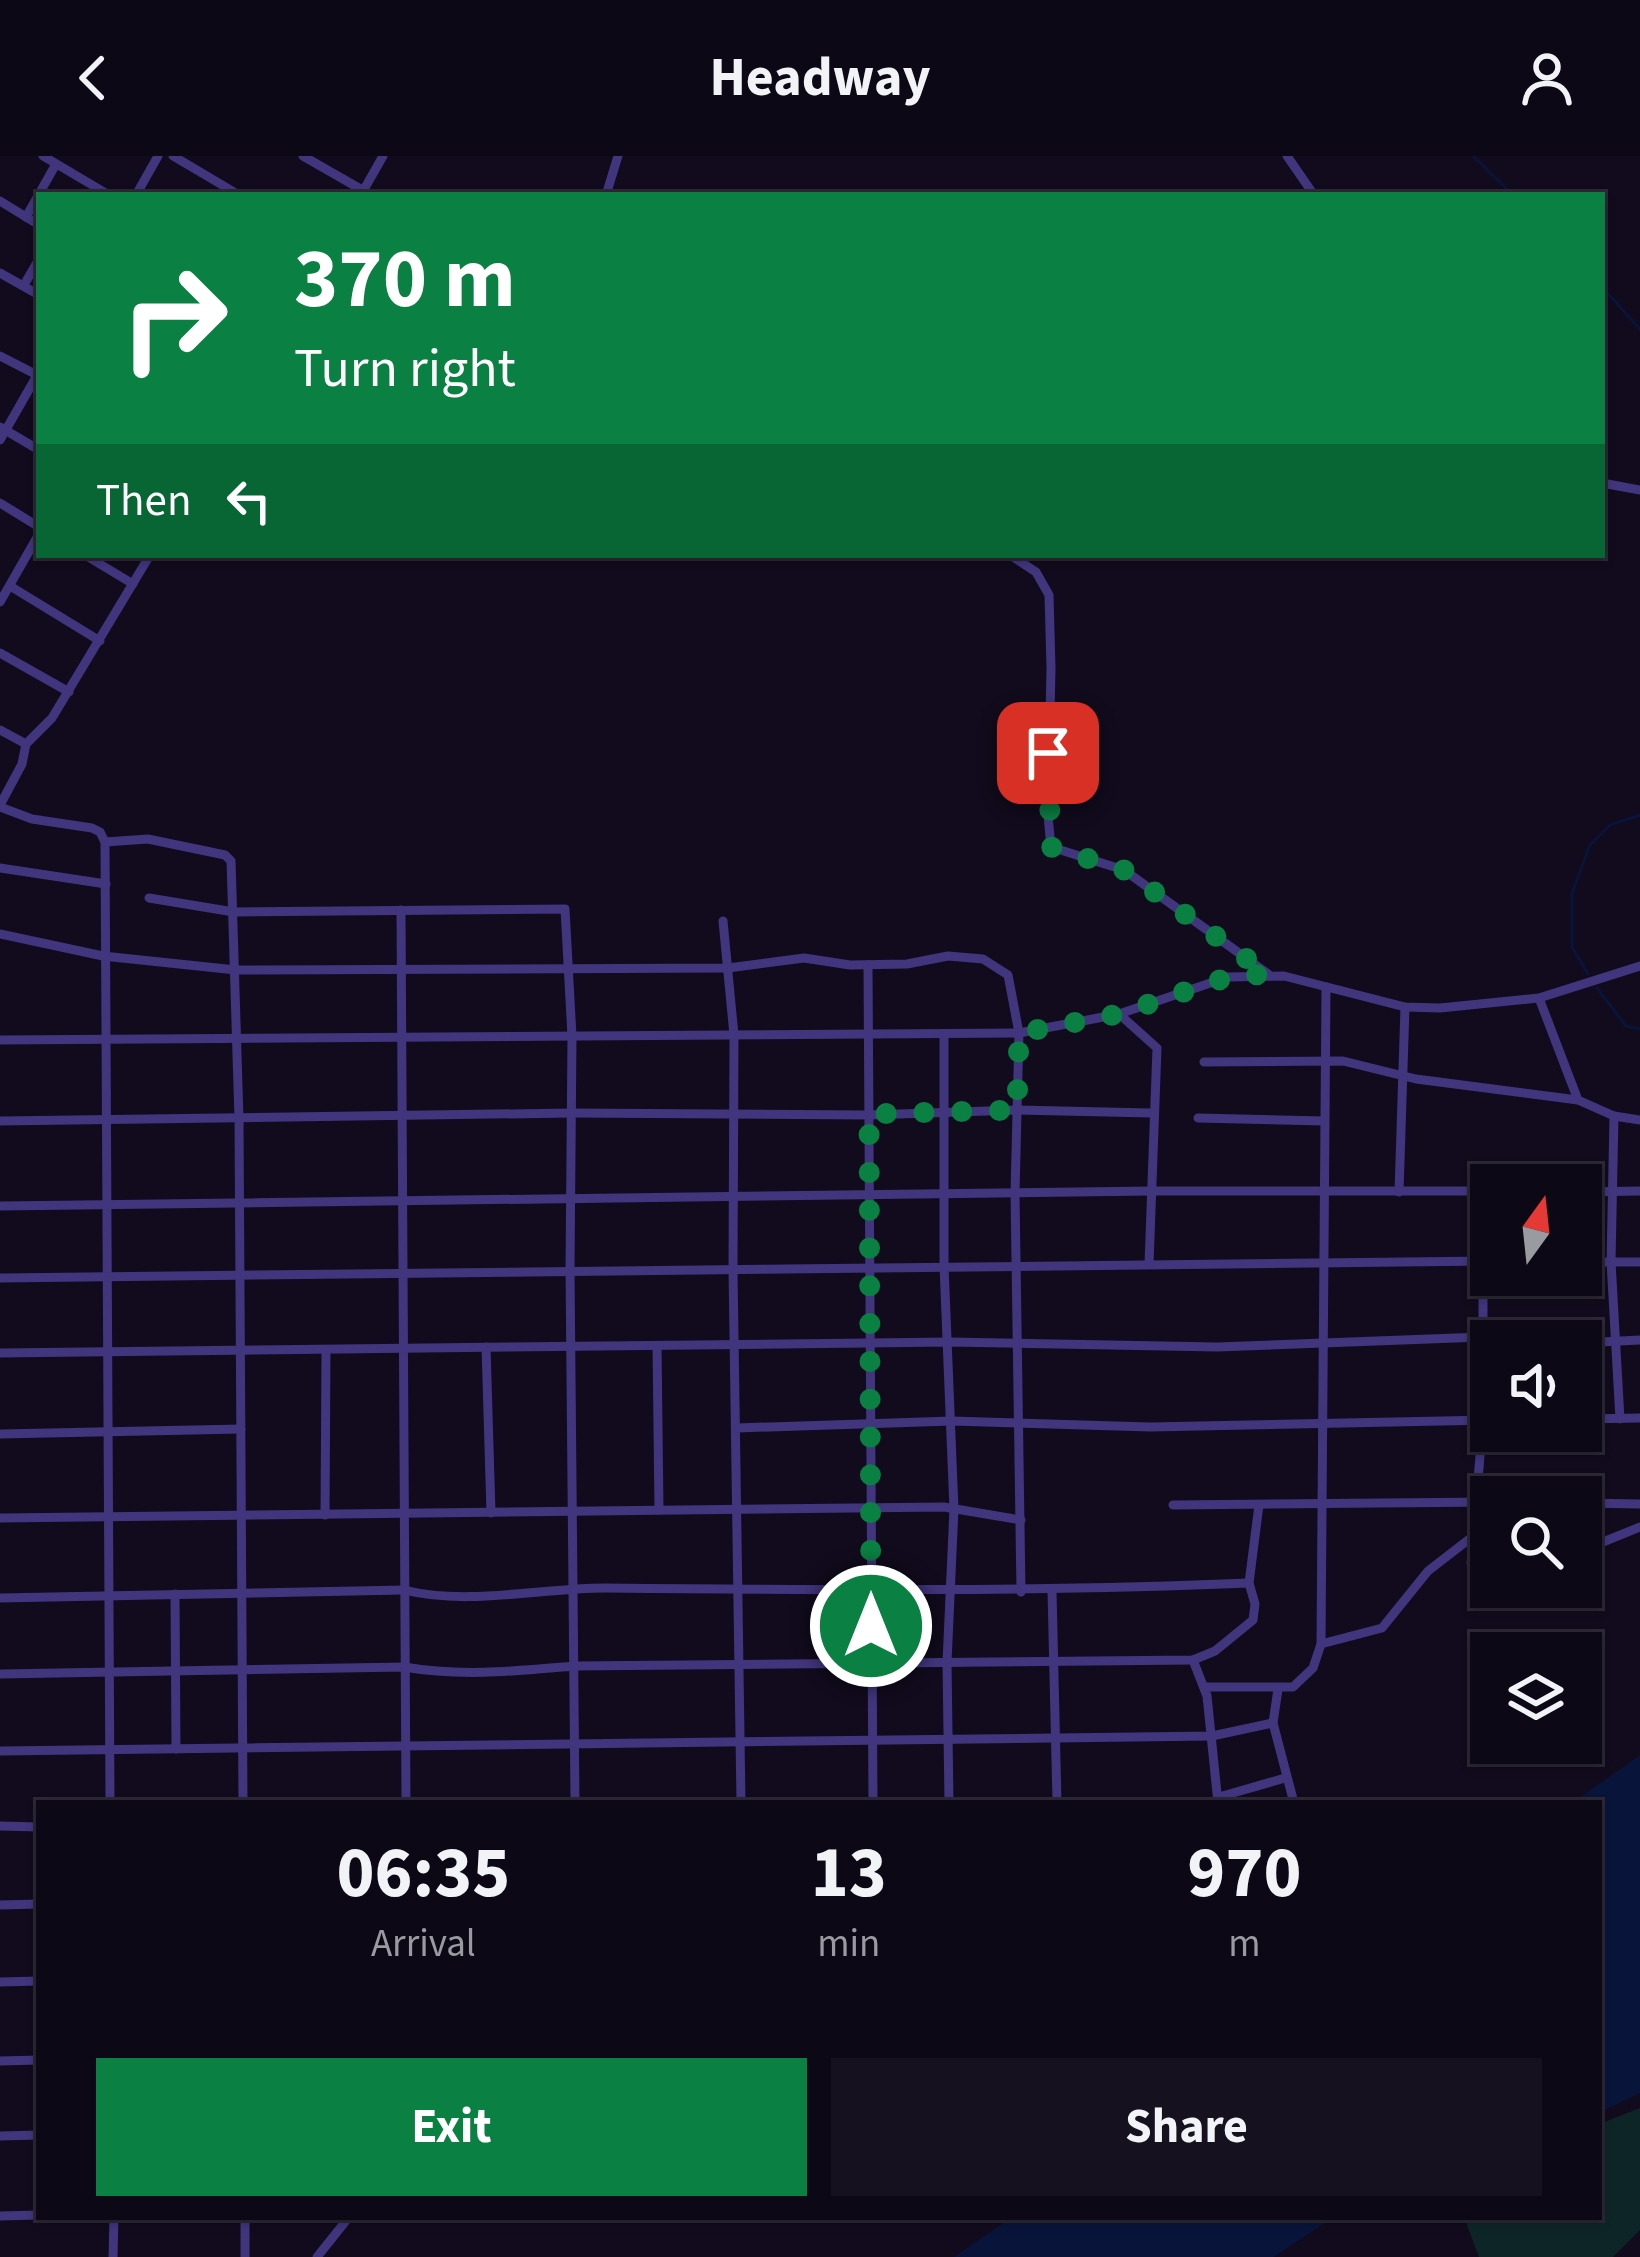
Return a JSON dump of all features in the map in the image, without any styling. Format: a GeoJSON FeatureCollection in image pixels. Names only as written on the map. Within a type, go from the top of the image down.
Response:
{"type":"FeatureCollection","features":[{"type":"Feature","properties":{"kind":"street"},"geometry":{"type":"LineString","coordinates":[[43,156],[104,192]]}},
{"type":"Feature","properties":{"kind":"street"},"geometry":{"type":"LineString","coordinates":[[138,192],[158,156]]}},
{"type":"Feature","properties":{"kind":"street"},"geometry":{"type":"LineString","coordinates":[[173,156],[234,192]]}},
{"type":"Feature","properties":{"kind":"street"},"geometry":{"type":"LineString","coordinates":[[303,156],[360,192]]}},
{"type":"Feature","properties":{"kind":"street"},"geometry":{"type":"LineString","coordinates":[[363,192],[383,156]]}},
{"type":"Feature","properties":{"kind":"street"},"geometry":{"type":"LineString","coordinates":[[607,192],[618,156]]}},
{"type":"Feature","properties":{"kind":"street"},"geometry":{"type":"LineString","coordinates":[[1287,156],[1312,192]]}},
{"type":"Feature","properties":{"kind":"street"},"geometry":{"type":"LineString","coordinates":[[40,192],[56,164]]}},
{"type":"Feature","properties":{"kind":"street"},"geometry":{"type":"LineString","coordinates":[[26,217],[36,199]]}},
{"type":"Feature","properties":{"kind":"street"},"geometry":{"type":"LineString","coordinates":[[0,201],[36,223]]}},
{"type":"Feature","properties":{"kind":"street"},"geometry":{"type":"LineString","coordinates":[[24,285],[36,264]]}},
{"type":"Feature","properties":{"kind":"street"},"geometry":{"type":"LineString","coordinates":[[0,273],[36,293]]}},
{"type":"Feature","properties":{"kind":"street"},"geometry":{"type":"LineString","coordinates":[[0,356],[36,373]]}},
{"type":"Feature","properties":{"kind":"street"},"geometry":{"type":"LineString","coordinates":[[36,377],[2,432],[36,448]]}},
{"type":"Feature","properties":{"kind":"street"},"geometry":{"type":"LineString","coordinates":[[1605,484],[1640,490]]}},
{"type":"Feature","properties":{"kind":"street"},"geometry":{"type":"LineString","coordinates":[[0,503],[36,528]]}},
{"type":"Feature","properties":{"kind":"street"},"geometry":{"type":"LineString","coordinates":[[0,602],[36,536]]}},
{"type":"Feature","properties":{"kind":"street"},"geometry":{"type":"LineString","coordinates":[[90,558],[133,584]]}},
{"type":"Feature","properties":{"kind":"street"},"geometry":{"type":"LineString","coordinates":[[110,1800],[105,842],[92,828],[32,819],[0,806],[22,764],[26,744],[52,718],[148,558]]}},
{"type":"Feature","properties":{"kind":"street"},"geometry":{"type":"LineString","coordinates":[[1015,558],[1036,572],[1048,595],[1051,847],[1124,870],[1268,974]]}},
{"type":"Feature","properties":{"kind":"street"},"geometry":{"type":"LineString","coordinates":[[10,586],[100,641]]}},
{"type":"Feature","properties":{"kind":"street"},"geometry":{"type":"LineString","coordinates":[[0,653],[69,692]]}},
{"type":"Feature","properties":{"kind":"street"},"geometry":{"type":"LineString","coordinates":[[0,730],[26,744]]}},
{"type":"Feature","properties":{"kind":"street"},"geometry":{"type":"LineString","coordinates":[[105,842],[148,839],[230,857],[239,1120],[243,1800]]}},
{"type":"Feature","properties":{"kind":"street"},"geometry":{"type":"LineString","coordinates":[[0,868],[106,884]]}},
{"type":"Feature","properties":{"kind":"street"},"geometry":{"type":"LineString","coordinates":[[149,898],[234,912],[566,909],[572,1036],[575,1800]]}},
{"type":"Feature","properties":{"kind":"street"},"geometry":{"type":"LineString","coordinates":[[400,910],[406,1800]]}},
{"type":"Feature","properties":{"kind":"street"},"geometry":{"type":"LineString","coordinates":[[723,921],[734,1035],[741,1800]]}},
{"type":"Feature","properties":{"kind":"street"},"geometry":{"type":"LineString","coordinates":[[0,934],[103,956],[236,970],[728,968],[804,958],[868,965],[948,956],[983,959],[998,966],[1012,986],[1019,1033],[1015,1193],[1022,1592]]}},
{"type":"Feature","properties":{"kind":"street"},"geometry":{"type":"LineString","coordinates":[[868,965],[873,1800]]}},
{"type":"Feature","properties":{"kind":"street"},"geometry":{"type":"LineString","coordinates":[[0,1040],[1019,1033],[1119,1014],[1228,977],[1268,974],[1405,1007],[1439,1009],[1540,998],[1640,965]]}},
{"type":"Feature","properties":{"kind":"street"},"geometry":{"type":"LineString","coordinates":[[1205,1688],[1278,1690],[1304,1680],[1322,1644],[1326,987]]}},
{"type":"Feature","properties":{"kind":"street"},"geometry":{"type":"LineString","coordinates":[[1540,998],[1578,1100]]}},
{"type":"Feature","properties":{"kind":"street"},"geometry":{"type":"LineString","coordinates":[[1399,1192],[1405,1007]]}},
{"type":"Feature","properties":{"kind":"street"},"geometry":{"type":"LineString","coordinates":[[1119,1014],[1155,1043],[1148,1264]]}},
{"type":"Feature","properties":{"kind":"street"},"geometry":{"type":"LineString","coordinates":[[944,1034],[944,1266],[954,1509],[947,1662],[949,1800]]}},
{"type":"Feature","properties":{"kind":"street"},"geometry":{"type":"LineString","coordinates":[[1204,1062],[1364,1065],[1402,1076],[1578,1100],[1614,1116],[1638,1117]]}},
{"type":"Feature","properties":{"kind":"street"},"geometry":{"type":"LineString","coordinates":[[0,1121],[402,1114],[1151,1113]]}},
{"type":"Feature","properties":{"kind":"street"},"geometry":{"type":"LineString","coordinates":[[1614,1116],[1611,1262],[1620,1419]]}},
{"type":"Feature","properties":{"kind":"street"},"geometry":{"type":"LineString","coordinates":[[1198,1118],[1324,1121]]}},
{"type":"Feature","properties":{"kind":"street"},"geometry":{"type":"LineString","coordinates":[[0,1206],[401,1198],[1470,1191]]}},
{"type":"Feature","properties":{"kind":"street"},"geometry":{"type":"LineString","coordinates":[[1602,1192],[1640,1191]]}},
{"type":"Feature","properties":{"kind":"street"},"geometry":{"type":"LineString","coordinates":[[0,1278],[1470,1261]]}},
{"type":"Feature","properties":{"kind":"street"},"geometry":{"type":"LineString","coordinates":[[1602,1262],[1640,1262]]}},
{"type":"Feature","properties":{"kind":"street"},"geometry":{"type":"LineString","coordinates":[[0,1353],[950,1342],[1325,1345],[1470,1338]]}},
{"type":"Feature","properties":{"kind":"street"},"geometry":{"type":"LineString","coordinates":[[1602,1342],[1640,1340]]}},
{"type":"Feature","properties":{"kind":"street"},"geometry":{"type":"LineString","coordinates":[[658,1346],[659,1510]]}},
{"type":"Feature","properties":{"kind":"street"},"geometry":{"type":"LineString","coordinates":[[486,1348],[491,1513]]}},
{"type":"Feature","properties":{"kind":"street"},"geometry":{"type":"LineString","coordinates":[[325,1515],[326,1350]]}},
{"type":"Feature","properties":{"kind":"street"},"geometry":{"type":"LineString","coordinates":[[1602,1419],[1640,1418]]}},
{"type":"Feature","properties":{"kind":"street"},"geometry":{"type":"LineString","coordinates":[[737,1428],[952,1421],[1150,1427],[1470,1420]]}},
{"type":"Feature","properties":{"kind":"street"},"geometry":{"type":"LineString","coordinates":[[0,1434],[241,1429]]}},
{"type":"Feature","properties":{"kind":"street"},"geometry":{"type":"LineString","coordinates":[[1173,1505],[1470,1502]]}},
{"type":"Feature","properties":{"kind":"street"},"geometry":{"type":"LineString","coordinates":[[1602,1503],[1640,1504]]}},
{"type":"Feature","properties":{"kind":"street"},"geometry":{"type":"LineString","coordinates":[[0,1674],[404,1667],[467,1674],[574,1666],[1193,1660],[1226,1644],[1253,1620],[1255,1604],[1249,1583],[1259,1505]]}},
{"type":"Feature","properties":{"kind":"street"},"geometry":{"type":"LineString","coordinates":[[0,1518],[871,1508],[954,1509],[1021,1520]]}},
{"type":"Feature","properties":{"kind":"street"},"geometry":{"type":"LineString","coordinates":[[1602,1542],[1640,1527]]}},
{"type":"Feature","properties":{"kind":"street"},"geometry":{"type":"LineString","coordinates":[[1322,1644],[1382,1628],[1428,1571],[1470,1539]]}},
{"type":"Feature","properties":{"kind":"street"},"geometry":{"type":"LineString","coordinates":[[0,1598],[404,1590],[447,1596],[573,1588],[1022,1592],[1249,1583]]}},
{"type":"Feature","properties":{"kind":"street"},"geometry":{"type":"LineString","coordinates":[[1052,1591],[1057,1800]]}},
{"type":"Feature","properties":{"kind":"street"},"geometry":{"type":"LineString","coordinates":[[176,1594],[176,1749]]}},
{"type":"Feature","properties":{"kind":"street"},"geometry":{"type":"LineString","coordinates":[[1193,1660],[1205,1688],[1219,1800],[1286,1778]]}},
{"type":"Feature","properties":{"kind":"street"},"geometry":{"type":"LineString","coordinates":[[1278,1690],[1273,1723],[1293,1800]]}},
{"type":"Feature","properties":{"kind":"street"},"geometry":{"type":"LineString","coordinates":[[0,1751],[1212,1736],[1273,1723]]}},
{"type":"Feature","properties":{"kind":"street"},"geometry":{"type":"LineString","coordinates":[[0,1826],[36,1827]]}},
{"type":"Feature","properties":{"kind":"street"},"geometry":{"type":"LineString","coordinates":[[0,1905],[36,1904]]}},
{"type":"Feature","properties":{"kind":"street"},"geometry":{"type":"LineString","coordinates":[[0,1982],[36,1981]]}},
{"type":"Feature","properties":{"kind":"street"},"geometry":{"type":"LineString","coordinates":[[0,2061],[36,2060]]}},
{"type":"Feature","properties":{"kind":"street"},"geometry":{"type":"LineString","coordinates":[[0,2136],[36,2135]]}},
{"type":"Feature","properties":{"kind":"street"},"geometry":{"type":"LineString","coordinates":[[0,2216],[36,2216]]}},
{"type":"Feature","properties":{"kind":"street"},"geometry":{"type":"LineString","coordinates":[[113,2257],[114,2220]]}},
{"type":"Feature","properties":{"kind":"street"},"geometry":{"type":"LineString","coordinates":[[245,2220],[245,2257]]}},
{"type":"Feature","properties":{"kind":"street"},"geometry":{"type":"LineString","coordinates":[[317,2257],[347,2220]]}},
{"type":"Feature","properties":{"kind":"green space"},"geometry":{"type":"Polygon","coordinates":[[[1640,2108],[1640,2230],[1613,2257],[1479,2257],[1465,2220],[1602,2220],[1602,2123],[1640,2108]]]}},
{"type":"Feature","properties":{"kind":"water"},"geometry":{"type":"Polygon","coordinates":[[[1640,1755],[1640,2093],[1602,2112],[1602,1800],[1576,1800],[1640,1755]]]}},
{"type":"Feature","properties":{"kind":"water"},"geometry":{"type":"Polygon","coordinates":[[[1008,2220],[1330,2220],[1274,2257],[954,2257],[1008,2220]]]}},
{"type":"Feature","properties":{"kind":"waterway"},"geometry":{"type":"LineString","coordinates":[[1473,156],[1510,192]]}},
{"type":"Feature","properties":{"kind":"waterway"},"geometry":{"type":"LineString","coordinates":[[1605,290],[1640,329]]}},
{"type":"Feature","properties":{"kind":"waterway"},"geometry":{"type":"LineString","coordinates":[[1588,974],[1572,947],[1572,893],[1590,845],[1610,825],[1640,815]]}},
{"type":"Feature","properties":{"kind":"waterway"},"geometry":{"type":"LineString","coordinates":[[1597,988],[1626,1026],[1640,1029]]}},
{"type":"Feature","properties":{"kind":"route"},"geometry":{"type":"LineString","coordinates":[[871,1626],[869,1114],[1017,1110],[1019,1033],[1119,1014],[1228,977],[1268,974],[1116,865],[1051,847],[1048,753]]}}]}
